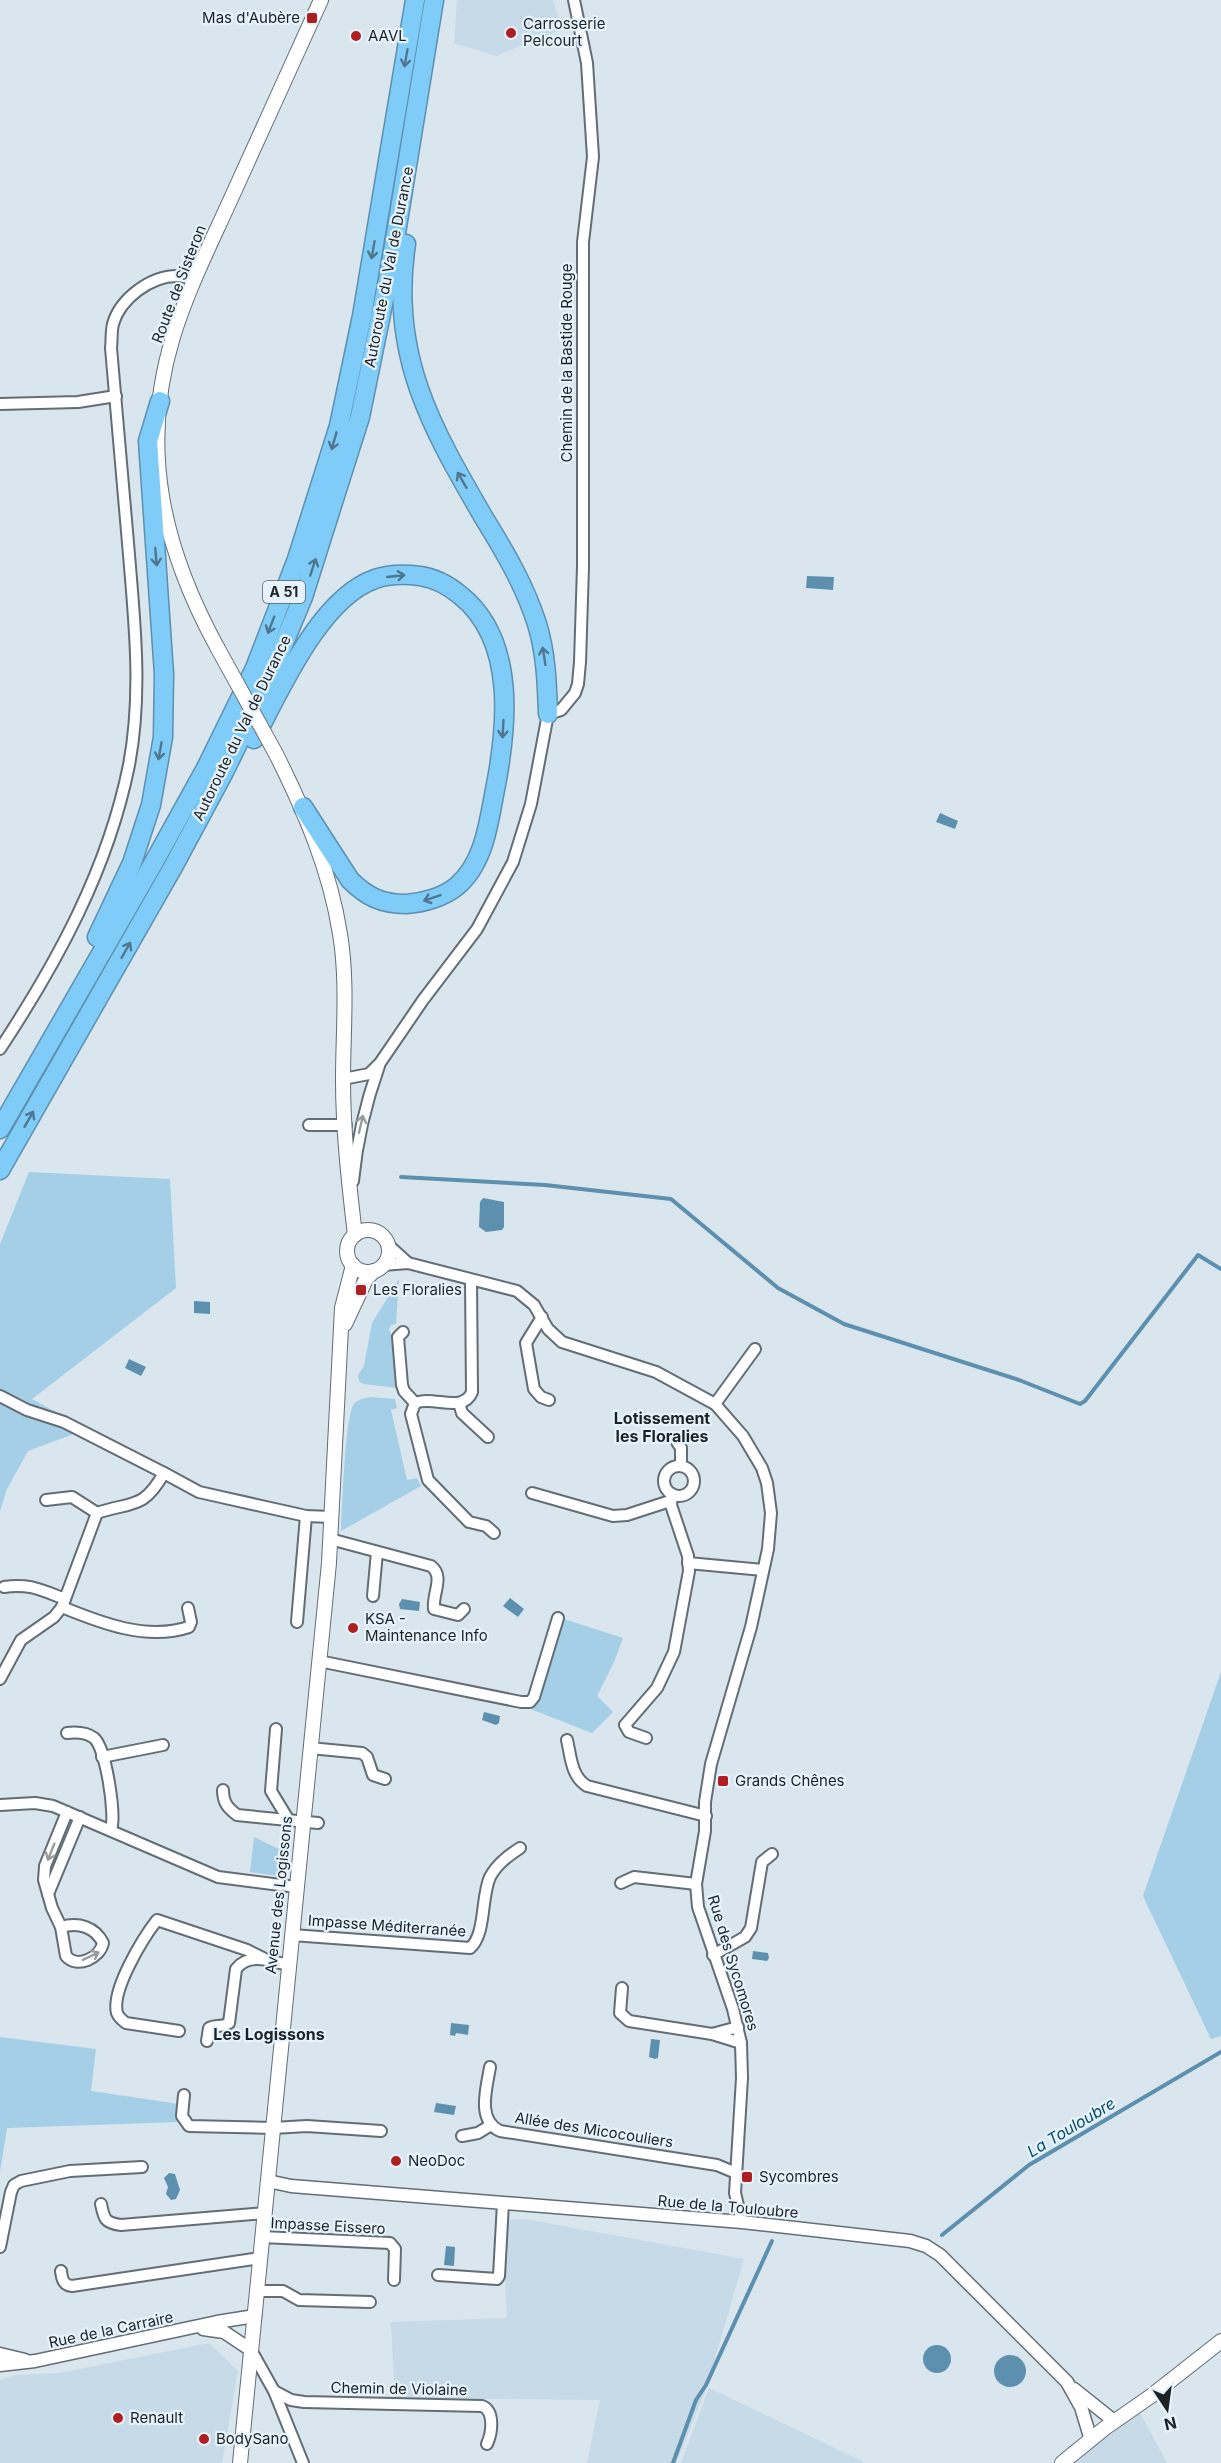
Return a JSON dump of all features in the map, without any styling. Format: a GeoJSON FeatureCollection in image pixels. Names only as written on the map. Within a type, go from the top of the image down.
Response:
{"type":"FeatureCollection","features":[{"type":"Feature","properties":{"kind":"highway","name":"Autoroute du Val de Durance"},"geometry":{"type":"LineString","coordinates":[[0,1129],[206,768],[255,668],[297,559],[339,426],[360,327],[415,0]]}},
{"type":"Feature","properties":{"kind":"highway","name":"Autoroute du Val de Durance"},"geometry":{"type":"LineString","coordinates":[[0,1170],[173,867],[224,772],[266,686],[303,597],[360,417],[390,270],[434,0]]}},
{"type":"Feature","properties":{"kind":"highway"},"geometry":{"type":"LineString","coordinates":[[440,0],[404,256],[402,284],[406,339],[418,388],[438,437],[516,572],[528,598],[543,646],[548,714]]}},
{"type":"Feature","properties":{"kind":"highway"},"geometry":{"type":"LineString","coordinates":[[0,1113],[79,973],[112,909],[132,863],[151,805],[163,737],[164,674],[148,441],[152,421],[160,401]]}},
{"type":"Feature","properties":{"kind":"highway"},"geometry":{"type":"LineString","coordinates":[[173,867],[214,812],[293,664],[327,614],[351,591],[375,579],[403,574],[426,577],[444,583],[474,606],[484,622],[498,655],[502,679],[503,738],[498,774],[485,839],[475,862],[456,887],[444,894],[414,904],[384,903],[360,890],[350,880],[303,807]]}},
{"type":"Feature","properties":{"kind":"main road","name":"Route de Sisteron"},"geometry":{"type":"LineString","coordinates":[[321,0],[195,279],[173,337],[160,401],[157,433],[158,465],[168,527],[186,586],[303,807],[324,864],[340,934],[343,970],[343,1081]]}},
{"type":"Feature","properties":{"kind":"main road"},"geometry":{"type":"LineString","coordinates":[[343,1081],[351,1203],[361,1233]]}},
{"type":"Feature","properties":{"kind":"main road"},"geometry":{"type":"LineString","coordinates":[[361,1233],[380,1234],[387,1244],[388,1256],[378,1268],[362,1271],[352,1265],[349,1259],[348,1246],[361,1233]]}},
{"type":"Feature","properties":{"kind":"main road","name":"Avenue des Logissons"},"geometry":{"type":"LineString","coordinates":[[240,2463],[332,1517],[342,1308],[352,1265]]}},
{"type":"Feature","properties":{"kind":"main road","name":"Avenue des Logissons"},"geometry":{"type":"LineString","coordinates":[[342,1329],[366,1279],[378,1268]]}},
{"type":"Feature","properties":{"kind":"main road"},"geometry":{"type":"LineString","coordinates":[[1062,2463],[1111,2423],[1221,2341]]}},
{"type":"Feature","properties":{"kind":"street","name":"Chemin de la Bastide Rouge"},"geometry":{"type":"LineString","coordinates":[[548,714],[561,710],[575,693],[580,662],[583,567],[583,242],[593,157],[587,63],[574,0]]}},
{"type":"Feature","properties":{"kind":"street"},"geometry":{"type":"LineString","coordinates":[[0,1049],[52,966],[82,909],[104,856],[129,764],[135,718],[137,659],[111,348],[113,325],[119,310],[133,294],[149,284],[163,278],[177,276],[195,279]]}},
{"type":"Feature","properties":{"kind":"street"},"geometry":{"type":"LineString","coordinates":[[0,404],[78,402],[116,396]]}},
{"type":"Feature","properties":{"kind":"street"},"geometry":{"type":"LineString","coordinates":[[343,1081],[369,1074],[380,1063],[423,1000],[477,929],[513,862],[531,804],[548,714]]}},
{"type":"Feature","properties":{"kind":"street"},"geometry":{"type":"LineString","coordinates":[[351,1203],[357,1139],[366,1102],[380,1063]]}},
{"type":"Feature","properties":{"kind":"street"},"geometry":{"type":"LineString","coordinates":[[309,1125],[346,1125]]}},
{"type":"Feature","properties":{"kind":"street"},"geometry":{"type":"LineString","coordinates":[[387,1244],[408,1263]]}},
{"type":"Feature","properties":{"kind":"street"},"geometry":{"type":"LineString","coordinates":[[378,1268],[408,1263],[517,1291],[534,1305],[548,1329],[562,1342],[656,1372],[716,1404],[755,1349]]}},
{"type":"Feature","properties":{"kind":"street"},"geometry":{"type":"LineString","coordinates":[[416,1403],[429,1400],[459,1403],[469,1398],[472,1392],[471,1280]]}},
{"type":"Feature","properties":{"kind":"street"},"geometry":{"type":"LineString","coordinates":[[542,1317],[526,1343],[534,1389],[541,1397],[549,1400]]}},
{"type":"Feature","properties":{"kind":"street"},"geometry":{"type":"LineString","coordinates":[[403,1332],[398,1337],[402,1386],[404,1392],[416,1403]]}},
{"type":"Feature","properties":{"kind":"street"},"geometry":{"type":"LineString","coordinates":[[0,1396],[27,1410],[64,1422],[199,1492],[306,1515],[332,1517]]}},
{"type":"Feature","properties":{"kind":"street"},"geometry":{"type":"LineString","coordinates":[[416,1403],[411,1414],[428,1480],[469,1522],[486,1526],[494,1533]]}},
{"type":"Feature","properties":{"kind":"street"},"geometry":{"type":"LineString","coordinates":[[459,1403],[462,1413],[488,1437]]}},
{"type":"Feature","properties":{"kind":"street","name":"Rue des Sycomores"},"geometry":{"type":"LineString","coordinates":[[716,1404],[743,1436],[762,1468],[767,1483],[771,1513],[768,1549],[751,1627],[711,1764],[696,1884],[698,1907],[738,2027],[741,2043],[742,2078],[735,2193]]}},
{"type":"Feature","properties":{"kind":"street"},"geometry":{"type":"LineString","coordinates":[[677,1442],[681,1448],[681,1466]]}},
{"type":"Feature","properties":{"kind":"street"},"geometry":{"type":"LineString","coordinates":[[532,1493],[614,1516],[627,1515],[671,1497],[686,1494],[694,1483],[690,1470],[681,1466],[671,1468],[665,1476],[665,1486],[671,1497],[689,1571],[674,1652],[657,1688],[625,1725],[628,1732],[646,1738]]}},
{"type":"Feature","properties":{"kind":"street"},"geometry":{"type":"LineString","coordinates":[[46,1500],[72,1497],[97,1513],[139,1502],[153,1492],[164,1473]]}},
{"type":"Feature","properties":{"kind":"street"},"geometry":{"type":"LineString","coordinates":[[0,1679],[21,1640],[54,1617],[63,1603],[97,1513]]}},
{"type":"Feature","properties":{"kind":"street"},"geometry":{"type":"LineString","coordinates":[[297,1622],[306,1515]]}},
{"type":"Feature","properties":{"kind":"street"},"geometry":{"type":"LineString","coordinates":[[330,1539],[431,1566],[439,1577],[434,1609],[458,1614],[464,1609]]}},
{"type":"Feature","properties":{"kind":"street"},"geometry":{"type":"LineString","coordinates":[[373,1596],[377,1552]]}},
{"type":"Feature","properties":{"kind":"street"},"geometry":{"type":"LineString","coordinates":[[688,1563],[763,1570]]}},
{"type":"Feature","properties":{"kind":"street"},"geometry":{"type":"LineString","coordinates":[[4,1587],[21,1584],[32,1586],[111,1625],[139,1631],[167,1632],[189,1626],[191,1622],[188,1608]]}},
{"type":"Feature","properties":{"kind":"street"},"geometry":{"type":"LineString","coordinates":[[319,1662],[521,1702],[530,1701],[534,1697],[558,1618]]}},
{"type":"Feature","properties":{"kind":"street"},"geometry":{"type":"LineString","coordinates":[[276,1729],[271,1791],[288,1819]]}},
{"type":"Feature","properties":{"kind":"street"},"geometry":{"type":"LineString","coordinates":[[67,1733],[78,1732],[95,1738],[102,1757],[114,1812],[111,1830]]}},
{"type":"Feature","properties":{"kind":"street"},"geometry":{"type":"LineString","coordinates":[[567,1740],[574,1771],[580,1782],[587,1786],[706,1816]]}},
{"type":"Feature","properties":{"kind":"street"},"geometry":{"type":"LineString","coordinates":[[102,1757],[163,1745]]}},
{"type":"Feature","properties":{"kind":"street"},"geometry":{"type":"LineString","coordinates":[[310,1748],[362,1753],[367,1757],[374,1775],[385,1779]]}},
{"type":"Feature","properties":{"kind":"street"},"geometry":{"type":"LineString","coordinates":[[223,1791],[223,1800],[228,1808],[237,1815],[318,1823]]}},
{"type":"Feature","properties":{"kind":"street"},"geometry":{"type":"LineString","coordinates":[[0,1805],[35,1803],[53,1806],[218,1877],[296,1887]]}},
{"type":"Feature","properties":{"kind":"street"},"geometry":{"type":"LineString","coordinates":[[61,1927],[47,1895],[44,1880],[45,1866],[67,1812]]}},
{"type":"Feature","properties":{"kind":"street"},"geometry":{"type":"LineString","coordinates":[[47,1895],[80,1817]]}},
{"type":"Feature","properties":{"kind":"street","name":"Impasse Méditerranée"},"geometry":{"type":"LineString","coordinates":[[292,1935],[470,1948],[477,1940],[489,1879],[496,1867],[520,1848]]}},
{"type":"Feature","properties":{"kind":"street"},"geometry":{"type":"LineString","coordinates":[[713,1955],[745,1937],[751,1928],[762,1862],[772,1854]]}},
{"type":"Feature","properties":{"kind":"street"},"geometry":{"type":"LineString","coordinates":[[621,1883],[634,1876],[696,1884]]}},
{"type":"Feature","properties":{"kind":"street"},"geometry":{"type":"LineString","coordinates":[[179,2031],[126,2023],[119,2018],[116,2011],[122,1980],[157,1920],[288,1965]]}},
{"type":"Feature","properties":{"kind":"street"},"geometry":{"type":"LineString","coordinates":[[207,2041],[209,2028],[224,2027],[229,2024],[236,1969],[241,1962],[249,1959],[265,1959]]}},
{"type":"Feature","properties":{"kind":"street"},"geometry":{"type":"LineString","coordinates":[[622,1988],[620,2013],[628,2021],[712,2034],[741,2043]]}},
{"type":"Feature","properties":{"kind":"street"},"geometry":{"type":"LineString","coordinates":[[712,2034],[738,2027]]}},
{"type":"Feature","properties":{"kind":"street","name":"Allée des Micocouliers"},"geometry":{"type":"LineString","coordinates":[[490,2067],[485,2111],[492,2126],[500,2131],[717,2164],[736,2173]]}},
{"type":"Feature","properties":{"kind":"street"},"geometry":{"type":"LineString","coordinates":[[184,2095],[182,2116],[189,2126],[273,2128],[307,2126],[381,2131]]}},
{"type":"Feature","properties":{"kind":"street"},"geometry":{"type":"LineString","coordinates":[[462,2136],[478,2133],[492,2126]]}},
{"type":"Feature","properties":{"kind":"street"},"geometry":{"type":"LineString","coordinates":[[717,2164],[737,2156]]}},
{"type":"Feature","properties":{"kind":"street"},"geometry":{"type":"LineString","coordinates":[[1,2240],[11,2192],[14,2185],[21,2181],[70,2171],[142,2167]]}},
{"type":"Feature","properties":{"kind":"street","name":"Rue de la Touloubre"},"geometry":{"type":"LineString","coordinates":[[268,2181],[291,2186],[742,2222],[910,2241],[926,2246],[940,2255],[1067,2382],[1081,2408],[1090,2440]]}},
{"type":"Feature","properties":{"kind":"street"},"geometry":{"type":"LineString","coordinates":[[723,2221],[735,2193]]}},
{"type":"Feature","properties":{"kind":"street"},"geometry":{"type":"LineString","coordinates":[[735,2193],[742,2222]]}},
{"type":"Feature","properties":{"kind":"street"},"geometry":{"type":"LineString","coordinates":[[438,2275],[497,2278],[499,2276],[503,2203]]}},
{"type":"Feature","properties":{"kind":"street"},"geometry":{"type":"LineString","coordinates":[[101,2204],[104,2218],[108,2223],[121,2225],[265,2213]]}},
{"type":"Feature","properties":{"kind":"street","name":"Impasse Eissero"},"geometry":{"type":"LineString","coordinates":[[262,2237],[390,2243],[395,2249],[394,2280]]}},
{"type":"Feature","properties":{"kind":"street"},"geometry":{"type":"LineString","coordinates":[[61,2271],[62,2281],[72,2286],[260,2259]]}},
{"type":"Feature","properties":{"kind":"street"},"geometry":{"type":"LineString","coordinates":[[257,2291],[283,2291],[299,2300],[370,2302]]}},
{"type":"Feature","properties":{"kind":"street","name":"Rue de la Carraire"},"geometry":{"type":"LineString","coordinates":[[0,2365],[35,2361],[255,2316]]}},
{"type":"Feature","properties":{"kind":"street","name":"Rue de la Carraire"},"geometry":{"type":"LineString","coordinates":[[193,2328],[224,2332],[251,2349]]}},
{"type":"Feature","properties":{"kind":"street"},"geometry":{"type":"LineString","coordinates":[[251,2349],[274,2391],[303,2463]]}},
{"type":"Feature","properties":{"kind":"street","name":"Rue de la Carraire"},"geometry":{"type":"LineString","coordinates":[[0,2354],[35,2361]]}},
{"type":"Feature","properties":{"kind":"street"},"geometry":{"type":"LineString","coordinates":[[1067,2382],[1111,2423]]}},
{"type":"Feature","properties":{"kind":"street","name":"Chemin de Violaine"},"geometry":{"type":"LineString","coordinates":[[274,2391],[291,2400],[304,2402],[482,2406],[488,2408],[491,2415],[488,2444]]}},
{"type":"Feature","properties":{"kind":"shaded area"},"geometry":{"type":"Polygon","coordinates":[[[457,0],[553,0],[562,29],[496,56],[454,43],[457,0]]]}},
{"type":"Feature","properties":{"kind":"shaded area"},"geometry":{"type":"Polygon","coordinates":[[[807,576],[834,577],[833,590],[806,588],[807,576]]]}},
{"type":"Feature","properties":{"kind":"shaded area"},"geometry":{"type":"Polygon","coordinates":[[[940,813],[958,821],[955,829],[936,822],[940,813]]]}},
{"type":"Feature","properties":{"kind":"shaded area"},"geometry":{"type":"Polygon","coordinates":[[[29,1172],[170,1179],[176,1288],[32,1399],[87,1429],[28,1451],[7,1489],[0,1511],[0,1244],[29,1172]]]}},
{"type":"Feature","properties":{"kind":"shaded area"},"geometry":{"type":"Polygon","coordinates":[[[483,1198],[504,1202],[502,1230],[486,1232],[479,1227],[480,1202],[483,1198]]]}},
{"type":"Feature","properties":{"kind":"shaded area"},"geometry":{"type":"Polygon","coordinates":[[[399,1279],[396,1324],[391,1325],[389,1329],[393,1340],[398,1388],[363,1384],[359,1381],[358,1375],[364,1366],[372,1323],[399,1279]]]}},
{"type":"Feature","properties":{"kind":"shaded area"},"geometry":{"type":"Polygon","coordinates":[[[194,1301],[210,1302],[210,1314],[194,1313],[194,1301]]]}},
{"type":"Feature","properties":{"kind":"shaded area"},"geometry":{"type":"Polygon","coordinates":[[[129,1359],[146,1367],[141,1376],[125,1368],[129,1359]]]}},
{"type":"Feature","properties":{"kind":"shaded area"},"geometry":{"type":"Polygon","coordinates":[[[371,1397],[395,1399],[397,1408],[391,1410],[407,1480],[417,1478],[421,1486],[341,1531],[348,1425],[354,1404],[371,1397]]]}},
{"type":"Feature","properties":{"kind":"shaded area"},"geometry":{"type":"Polygon","coordinates":[[[510,1598],[524,1609],[518,1617],[503,1606],[510,1598]]]}},
{"type":"Feature","properties":{"kind":"shaded area"},"geometry":{"type":"Polygon","coordinates":[[[402,1599],[420,1602],[419,1611],[400,1609],[399,1604],[402,1599]]]}},
{"type":"Feature","properties":{"kind":"shaded area"},"geometry":{"type":"Polygon","coordinates":[[[561,1618],[623,1638],[597,1696],[613,1712],[592,1733],[528,1708],[561,1618]]]}},
{"type":"Feature","properties":{"kind":"shaded area"},"geometry":{"type":"Polygon","coordinates":[[[1221,1672],[1221,2036],[1211,2039],[1143,1896],[1221,1672]]]}},
{"type":"Feature","properties":{"kind":"shaded area"},"geometry":{"type":"Polygon","coordinates":[[[484,1712],[500,1716],[499,1723],[496,1725],[482,1720],[484,1712]]]}},
{"type":"Feature","properties":{"kind":"shaded area"},"geometry":{"type":"Polygon","coordinates":[[[254,1837],[287,1853],[285,1872],[278,1876],[250,1872],[254,1837]]]}},
{"type":"Feature","properties":{"kind":"shaded area"},"geometry":{"type":"Polygon","coordinates":[[[753,1951],[768,1953],[769,1958],[767,1961],[752,1959],[753,1951]]]}},
{"type":"Feature","properties":{"kind":"shaded area"},"geometry":{"type":"Polygon","coordinates":[[[451,2023],[469,2025],[468,2035],[456,2033],[455,2036],[450,2035],[451,2023]]]}},
{"type":"Feature","properties":{"kind":"shaded area"},"geometry":{"type":"Polygon","coordinates":[[[0,2037],[96,2049],[91,2091],[179,2104],[178,2122],[7,2128],[0,2172],[0,2037]]]}},
{"type":"Feature","properties":{"kind":"shaded area"},"geometry":{"type":"Polygon","coordinates":[[[651,2039],[660,2040],[658,2058],[655,2059],[649,2057],[651,2039]]]}},
{"type":"Feature","properties":{"kind":"shaded area"},"geometry":{"type":"Polygon","coordinates":[[[436,2103],[456,2106],[454,2115],[434,2112],[436,2103]]]}},
{"type":"Feature","properties":{"kind":"shaded area"},"geometry":{"type":"Polygon","coordinates":[[[169,2173],[175,2174],[180,2190],[176,2199],[171,2200],[166,2194],[168,2187],[164,2178],[169,2173]]]}},
{"type":"Feature","properties":{"kind":"shaded area"},"geometry":{"type":"Polygon","coordinates":[[[525,2219],[744,2259],[706,2389],[676,2463],[587,2463],[600,2400],[395,2398],[391,2322],[507,2318],[502,2220],[525,2219]]]}},
{"type":"Feature","properties":{"kind":"shaded area"},"geometry":{"type":"Polygon","coordinates":[[[446,2246],[455,2247],[454,2266],[444,2265],[446,2246]]]}},
{"type":"Feature","properties":{"kind":"shaded area"},"geometry":{"type":"Polygon","coordinates":[[[209,2343],[238,2371],[222,2463],[0,2463],[0,2380],[17,2375],[60,2373],[209,2343]]]}},
{"type":"Feature","properties":{"kind":"shaded area"},"geometry":{"type":"Polygon","coordinates":[[[937,2345],[947,2349],[951,2359],[947,2369],[937,2373],[927,2369],[923,2359],[927,2349],[937,2345]]]}},
{"type":"Feature","properties":{"kind":"shaded area"},"geometry":{"type":"Polygon","coordinates":[[[1010,2355],[1021,2360],[1026,2371],[1021,2382],[1010,2387],[999,2382],[994,2371],[999,2360],[1010,2355]]]}},
{"type":"Feature","properties":{"kind":"shaded area"},"geometry":{"type":"Polygon","coordinates":[[[709,2388],[864,2462],[681,2463],[709,2388]]]}},
{"type":"Feature","properties":{"kind":"shaded area"},"geometry":{"type":"Polygon","coordinates":[[[1140,2413],[1167,2463],[1076,2463],[1092,2448],[1140,2413]]]}},
{"type":"Feature","properties":{"kind":"waterway"},"geometry":{"type":"LineString","coordinates":[[401,1177],[545,1185],[671,1199],[778,1288],[844,1324],[1019,1380],[1080,1404],[1085,1401],[1198,1255],[1221,1269]]}},
{"type":"Feature","properties":{"kind":"waterway","name":"La Touloubre"},"geometry":{"type":"LineString","coordinates":[[942,2235],[1029,2165],[1221,2052]]}},
{"type":"Feature","properties":{"kind":"waterway","name":"La Touloubre"},"geometry":{"type":"LineString","coordinates":[[673,2463],[696,2400],[706,2385],[772,2241]]}},
{"type":"Feature","properties":{"kind":"place","name":"Mas d'Aubère"},"geometry":{"type":"Point","coordinates":[312,18]}},
{"type":"Feature","properties":{"kind":"place","name":"Carrosserie Pelcourt"},"geometry":{"type":"Point","coordinates":[511,33]}},
{"type":"Feature","properties":{"kind":"place","name":"AAVL"},"geometry":{"type":"Point","coordinates":[356,36]}},
{"type":"Feature","properties":{"kind":"place","name":"Les Floralies"},"geometry":{"type":"Point","coordinates":[361,1290]}},
{"type":"Feature","properties":{"kind":"place","name":"KSA - Maintenance Info"},"geometry":{"type":"Point","coordinates":[353,1628]}},
{"type":"Feature","properties":{"kind":"place","name":"Grands Chênes"},"geometry":{"type":"Point","coordinates":[723,1781]}},
{"type":"Feature","properties":{"kind":"place","name":"NeoDoc"},"geometry":{"type":"Point","coordinates":[396,2161]}},
{"type":"Feature","properties":{"kind":"place","name":"Sycombres"},"geometry":{"type":"Point","coordinates":[747,2177]}},
{"type":"Feature","properties":{"kind":"place","name":"Renault"},"geometry":{"type":"Point","coordinates":[118,2418]}},
{"type":"Feature","properties":{"kind":"place","name":"BodySano"},"geometry":{"type":"Point","coordinates":[204,2439]}},
{"type":"Feature","properties":{"kind":"district","name":"Lotissement les Floralies"},"geometry":{"type":"Point","coordinates":[662,1427]}},
{"type":"Feature","properties":{"kind":"district","name":"Les Logissons"},"geometry":{"type":"Point","coordinates":[269,2034]}}]}
